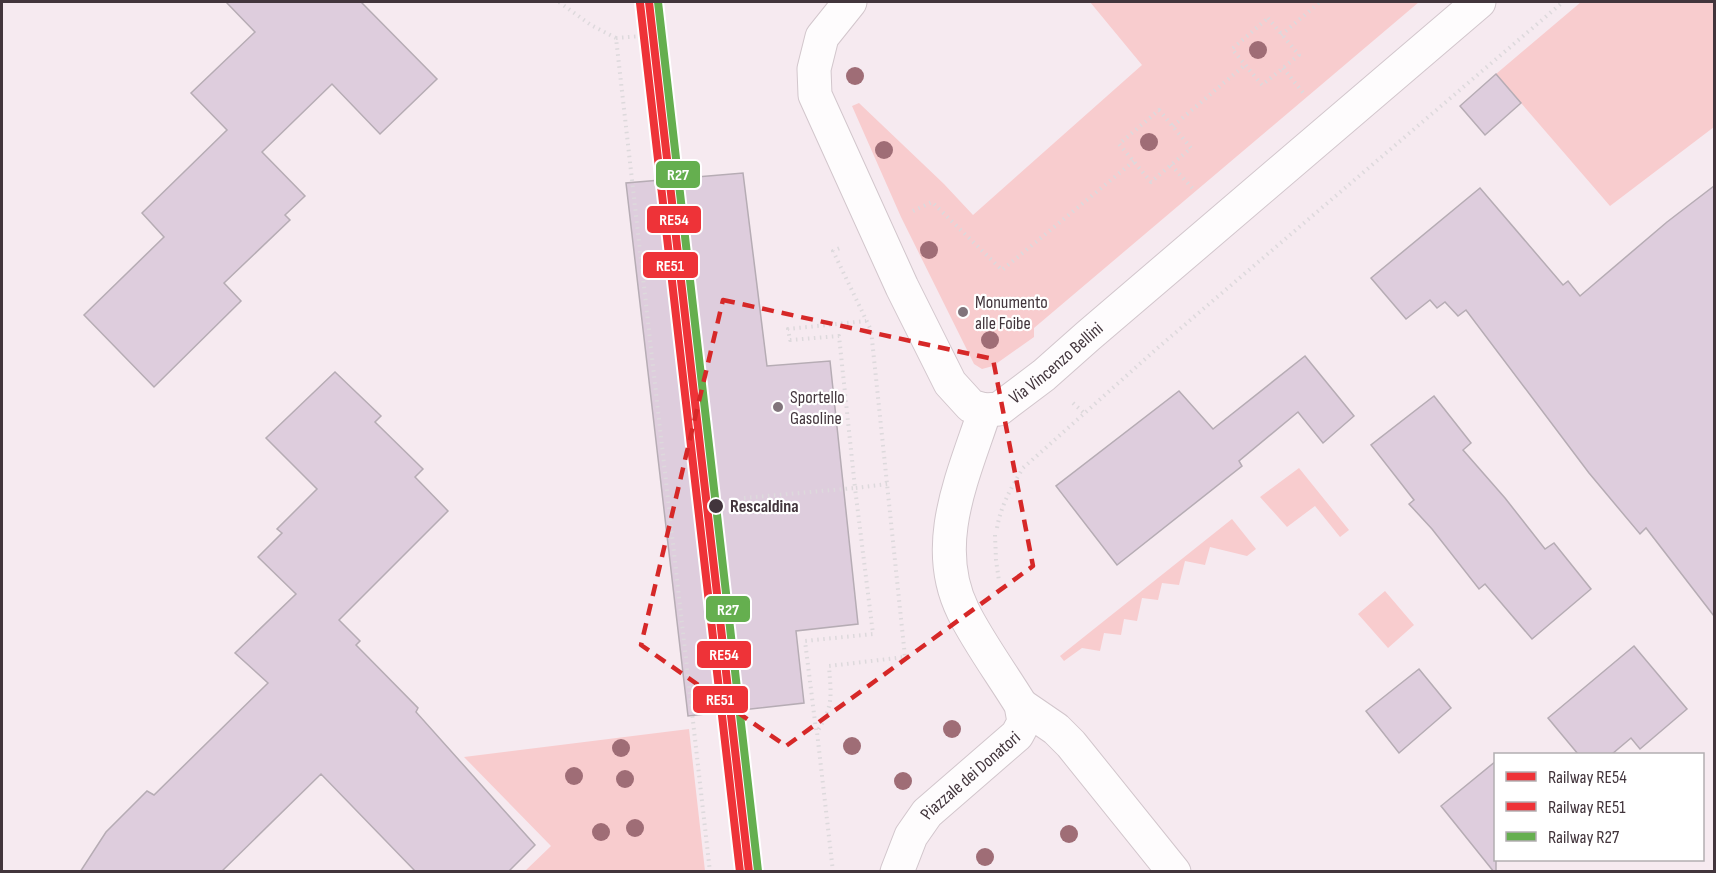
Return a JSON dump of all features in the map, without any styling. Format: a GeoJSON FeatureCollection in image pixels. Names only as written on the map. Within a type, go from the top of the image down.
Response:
{"type":"FeatureCollection","features":[{"type":"Feature","properties":{"kind":"street"},"geometry":{"type":"LineString","coordinates":[[850,2],[822,37],[814,69],[815,96],[876,231],[950,383],[971,406],[985,410]]}},
{"type":"Feature","properties":{"kind":"street","name":"Via Vincenzo Bellini"},"geometry":{"type":"LineString","coordinates":[[985,410],[999,409],[1044,375],[1479,2]]}},
{"type":"Feature","properties":{"kind":"street","name":"Piazzale dei Donatori"},"geometry":{"type":"LineString","coordinates":[[897,872],[911,836],[927,813],[1017,735],[1024,722],[1021,705],[962,610],[949,568],[949,529],[954,503],[985,410]]}},
{"type":"Feature","properties":{"kind":"street"},"geometry":{"type":"LineString","coordinates":[[1021,705],[1056,729],[1071,744],[1173,872]]}},
{"type":"Feature","properties":{"kind":"path"},"geometry":{"type":"LineString","coordinates":[[559,2],[591,25],[616,38],[642,36]]}},
{"type":"Feature","properties":{"kind":"path"},"geometry":{"type":"LineString","coordinates":[[1281,34],[1320,2]]}},
{"type":"Feature","properties":{"kind":"path"},"geometry":{"type":"LineString","coordinates":[[1001,589],[996,560],[995,534],[1000,512],[1023,468],[1152,352],[1563,2]]}},
{"type":"Feature","properties":{"kind":"path"},"geometry":{"type":"LineString","coordinates":[[1268,18],[1281,34],[1299,55],[1262,85],[1232,48],[1268,18]]}},
{"type":"Feature","properties":{"kind":"path"},"geometry":{"type":"LineString","coordinates":[[616,38],[710,872]]}},
{"type":"Feature","properties":{"kind":"path"},"geometry":{"type":"LineString","coordinates":[[1173,126],[1245,65]]}},
{"type":"Feature","properties":{"kind":"path"},"geometry":{"type":"LineString","coordinates":[[1283,68],[1311,101]]}},
{"type":"Feature","properties":{"kind":"path"},"geometry":{"type":"LineString","coordinates":[[1159,110],[1173,126],[1191,148],[1151,182],[1119,144],[1159,110]]}},
{"type":"Feature","properties":{"kind":"path"},"geometry":{"type":"LineString","coordinates":[[817,732],[832,702],[829,666],[905,657],[871,330],[833,251],[932,202],[1002,270],[1134,161]]}},
{"type":"Feature","properties":{"kind":"path"},"geometry":{"type":"LineString","coordinates":[[1171,165],[1200,197]]}},
{"type":"Feature","properties":{"kind":"path"},"geometry":{"type":"LineString","coordinates":[[833,872],[806,641],[873,634],[839,336],[789,340],[788,329],[866,321]]}},
{"type":"Feature","properties":{"kind":"path"},"geometry":{"type":"LineString","coordinates":[[744,498],[888,484]]}},
{"type":"Feature","properties":{"kind":"highlighted area"},"geometry":{"type":"Polygon","coordinates":[[[723,300],[993,359],[1033,566],[786,746],[641,645],[723,300]]]}},
{"type":"Feature","properties":{"kind":"shaded area"},"geometry":{"type":"Polygon","coordinates":[[[1090,2],[1419,2],[1034,328],[1034,337],[993,366],[982,369],[974,364],[901,217],[852,106],[859,103],[973,215],[1142,65],[1090,2]]]}},
{"type":"Feature","properties":{"kind":"shaded area"},"geometry":{"type":"Polygon","coordinates":[[[1581,2],[1714,2],[1714,127],[1610,206],[1496,74],[1581,2]]]}},
{"type":"Feature","properties":{"kind":"shaded area"},"geometry":{"type":"Polygon","coordinates":[[[1299,468],[1349,530],[1340,537],[1315,506],[1287,527],[1260,497],[1299,468]]]}},
{"type":"Feature","properties":{"kind":"shaded area"},"geometry":{"type":"Polygon","coordinates":[[[1232,519],[1256,549],[1247,556],[1210,547],[1205,565],[1185,561],[1179,585],[1162,583],[1158,600],[1142,598],[1137,621],[1124,619],[1121,635],[1104,633],[1100,651],[1082,648],[1064,661],[1060,656],[1232,519]]]}},
{"type":"Feature","properties":{"kind":"shaded area"},"geometry":{"type":"Polygon","coordinates":[[[1385,591],[1414,625],[1388,648],[1358,614],[1385,591]]]}},
{"type":"Feature","properties":{"kind":"shaded area"},"geometry":{"type":"Polygon","coordinates":[[[689,729],[705,871],[525,871],[551,846],[464,757],[689,729]]]}},
{"type":"Feature","properties":{"kind":"building"},"geometry":{"type":"Polygon","coordinates":[[[226,2],[361,2],[437,79],[380,134],[332,84],[262,152],[305,196],[285,215],[290,220],[224,283],[241,301],[154,387],[84,315],[164,237],[142,213],[227,130],[191,93],[255,32],[226,2]]]}},
{"type":"Feature","properties":{"kind":"building"},"geometry":{"type":"Polygon","coordinates":[[[1496,74],[1521,103],[1485,135],[1460,106],[1496,74]]]}},
{"type":"Feature","properties":{"kind":"building"},"geometry":{"type":"Polygon","coordinates":[[[743,173],[767,366],[830,361],[858,624],[796,631],[804,703],[688,716],[626,183],[743,173]]]}},
{"type":"Feature","properties":{"kind":"building"},"geometry":{"type":"Polygon","coordinates":[[[1714,186],[1714,616],[1646,528],[1640,534],[1589,473],[1466,310],[1458,316],[1445,302],[1437,308],[1430,300],[1406,319],[1371,278],[1480,188],[1563,285],[1568,281],[1580,296],[1667,222],[1714,186]]]}},
{"type":"Feature","properties":{"kind":"building"},"geometry":{"type":"Polygon","coordinates":[[[1305,356],[1354,416],[1323,443],[1298,412],[1239,461],[1242,466],[1117,565],[1056,486],[1179,391],[1213,429],[1305,356]]]}},
{"type":"Feature","properties":{"kind":"building"},"geometry":{"type":"Polygon","coordinates":[[[335,372],[381,416],[375,422],[423,469],[415,477],[448,511],[339,620],[360,641],[356,645],[418,708],[416,712],[535,845],[508,872],[416,872],[321,774],[221,872],[80,872],[106,832],[147,791],[154,795],[268,683],[235,653],[296,594],[258,557],[282,533],[277,529],[317,489],[266,438],[335,372]]]}},
{"type":"Feature","properties":{"kind":"building"},"geometry":{"type":"Polygon","coordinates":[[[1434,396],[1471,443],[1463,450],[1545,549],[1554,543],[1591,589],[1532,639],[1485,584],[1479,589],[1432,529],[1409,504],[1414,500],[1371,445],[1434,396]]]}},
{"type":"Feature","properties":{"kind":"building"},"geometry":{"type":"Polygon","coordinates":[[[1634,646],[1687,709],[1640,749],[1631,738],[1613,753],[1577,753],[1548,718],[1634,646]]]}},
{"type":"Feature","properties":{"kind":"building"},"geometry":{"type":"Polygon","coordinates":[[[1419,669],[1451,708],[1399,753],[1366,711],[1419,669]]]}},
{"type":"Feature","properties":{"kind":"building"},"geometry":{"type":"Polygon","coordinates":[[[1494,763],[1496,872],[1494,872],[1441,806],[1494,763]]]}},
{"type":"Feature","properties":{"kind":"rail line","name":"RE54"},"geometry":{"type":"LineString","coordinates":[[649,2],[749,872]]}},
{"type":"Feature","properties":{"kind":"rail line","name":"R27"},"geometry":{"type":"LineString","coordinates":[[658,2],[758,871]]}},
{"type":"Feature","properties":{"kind":"rail line","name":"RE51"},"geometry":{"type":"LineString","coordinates":[[640,3],[740,872]]}},
{"type":"Feature","properties":{"kind":"place","name":"Monumento alle Foibe"},"geometry":{"type":"Point","coordinates":[963,312]}},
{"type":"Feature","properties":{"kind":"place","name":"Sportello Gasoline"},"geometry":{"type":"Point","coordinates":[778,407]}},
{"type":"Feature","properties":{"kind":"place","name":"Rescaldina"},"geometry":{"type":"Point","coordinates":[716,506]}}]}
